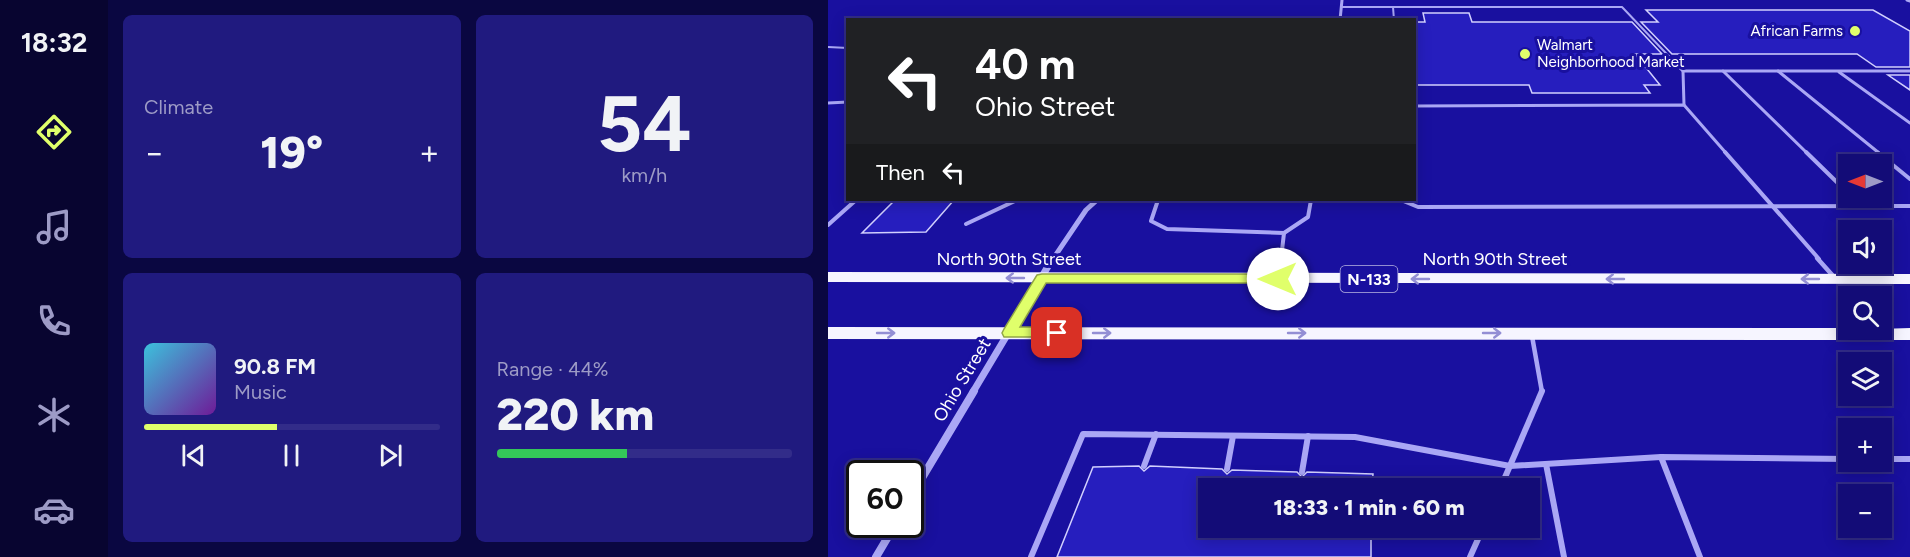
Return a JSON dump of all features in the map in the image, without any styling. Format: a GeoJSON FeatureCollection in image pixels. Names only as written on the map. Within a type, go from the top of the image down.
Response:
{"type":"FeatureCollection","features":[{"type":"Feature","properties":{"kind":"main road","name":"North 90th Street"},"geometry":{"type":"LineString","coordinates":[[828,277],[1910,279]]}},
{"type":"Feature","properties":{"kind":"main road"},"geometry":{"type":"LineString","coordinates":[[828,333],[1910,334]]}},
{"type":"Feature","properties":{"kind":"street"},"geometry":{"type":"LineString","coordinates":[[1340,18],[1342,0]]}},
{"type":"Feature","properties":{"kind":"street","name":"Ohio Street"},"geometry":{"type":"LineString","coordinates":[[924,475],[1076,223],[1096,201]]}},
{"type":"Feature","properties":{"kind":"street"},"geometry":{"type":"LineString","coordinates":[[876,557],[887,538]]}},
{"type":"Feature","properties":{"kind":"lane"},"geometry":{"type":"LineString","coordinates":[[1341,7],[1622,8],[1683,71],[1684,105],[1836,279]]}},
{"type":"Feature","properties":{"kind":"lane"},"geometry":{"type":"LineString","coordinates":[[1393,7],[1394,18]]}},
{"type":"Feature","properties":{"kind":"lane"},"geometry":{"type":"LineString","coordinates":[[828,47],[846,48]]}},
{"type":"Feature","properties":{"kind":"lane"},"geometry":{"type":"LineString","coordinates":[[1683,71],[1910,70]]}},
{"type":"Feature","properties":{"kind":"lane"},"geometry":{"type":"LineString","coordinates":[[1723,71],[1838,183]]}},
{"type":"Feature","properties":{"kind":"lane"},"geometry":{"type":"LineString","coordinates":[[1778,71],[1910,179]]}},
{"type":"Feature","properties":{"kind":"lane"},"geometry":{"type":"LineString","coordinates":[[1838,71],[1910,123]]}},
{"type":"Feature","properties":{"kind":"lane"},"geometry":{"type":"LineString","coordinates":[[828,103],[846,102]]}},
{"type":"Feature","properties":{"kind":"lane"},"geometry":{"type":"LineString","coordinates":[[1416,106],[1684,105]]}},
{"type":"Feature","properties":{"kind":"lane"},"geometry":{"type":"LineString","coordinates":[[828,225],[855,201]]}},
{"type":"Feature","properties":{"kind":"lane"},"geometry":{"type":"LineString","coordinates":[[966,224],[1015,201]]}},
{"type":"Feature","properties":{"kind":"lane"},"geometry":{"type":"LineString","coordinates":[[1158,201],[1151,221],[1167,229],[1284,233],[1308,217],[1311,201]]}},
{"type":"Feature","properties":{"kind":"lane"},"geometry":{"type":"LineString","coordinates":[[1403,201],[1418,207],[1838,206]]}},
{"type":"Feature","properties":{"kind":"lane"},"geometry":{"type":"LineString","coordinates":[[1892,206],[1910,206]]}},
{"type":"Feature","properties":{"kind":"lane"},"geometry":{"type":"LineString","coordinates":[[1278,279],[1284,233]]}},
{"type":"Feature","properties":{"kind":"lane"},"geometry":{"type":"LineString","coordinates":[[1505,478],[1542,393],[1531,333]]}},
{"type":"Feature","properties":{"kind":"lane"},"geometry":{"type":"LineString","coordinates":[[1031,557],[1083,434],[1355,437],[1510,466],[1660,457],[1838,459]]}},
{"type":"Feature","properties":{"kind":"lane"},"geometry":{"type":"LineString","coordinates":[[1144,466],[1156,434]]}},
{"type":"Feature","properties":{"kind":"lane"},"geometry":{"type":"LineString","coordinates":[[1227,469],[1233,436]]}},
{"type":"Feature","properties":{"kind":"lane"},"geometry":{"type":"LineString","coordinates":[[1302,472],[1308,436]]}},
{"type":"Feature","properties":{"kind":"lane"},"geometry":{"type":"LineString","coordinates":[[1660,457],[1700,557]]}},
{"type":"Feature","properties":{"kind":"lane"},"geometry":{"type":"LineString","coordinates":[[1892,459],[1910,459]]}},
{"type":"Feature","properties":{"kind":"lane"},"geometry":{"type":"LineString","coordinates":[[1546,464],[1564,557]]}},
{"type":"Feature","properties":{"kind":"lane"},"geometry":{"type":"LineString","coordinates":[[1470,557],[1479,538]]}},
{"type":"Feature","properties":{"kind":"building"},"geometry":{"type":"Polygon","coordinates":[[[1646,10],[1873,10],[1910,31],[1910,67],[1876,67],[1857,54],[1672,54],[1641,22],[1658,22],[1646,10]]]}},
{"type":"Feature","properties":{"kind":"building","name":"Walmart Neighborhood Market"},"geometry":{"type":"Polygon","coordinates":[[[1423,13],[1469,13],[1472,22],[1632,22],[1662,54],[1635,54],[1660,85],[1644,85],[1650,93],[1532,93],[1529,85],[1416,85],[1416,22],[1425,22],[1423,13]]]}},
{"type":"Feature","properties":{"kind":"building"},"geometry":{"type":"Polygon","coordinates":[[[1888,75],[1910,75],[1910,90],[1888,75]]]}},
{"type":"Feature","properties":{"kind":"building"},"geometry":{"type":"Polygon","coordinates":[[[894,201],[953,201],[926,232],[862,233],[894,201]]]}},
{"type":"Feature","properties":{"kind":"building"},"geometry":{"type":"Polygon","coordinates":[[[1139,466],[1144,471],[1150,466],[1222,469],[1227,474],[1232,470],[1297,472],[1302,477],[1307,472],[1373,474],[1373,478],[1198,478],[1198,538],[1371,538],[1371,557],[1057,557],[1093,467],[1139,466]]]}},
{"type":"Feature","properties":{"kind":"place","name":"African Farms"},"geometry":{"type":"Point","coordinates":[1855,31]}},
{"type":"Feature","properties":{"kind":"place","name":"Walmart Neighborhood Market"},"geometry":{"type":"Point","coordinates":[1525,54]}},
{"type":"Feature","properties":{"kind":"route"},"geometry":{"type":"LineString","coordinates":[[1057,333],[1009,333],[1042,278],[1278,279]]}}]}
